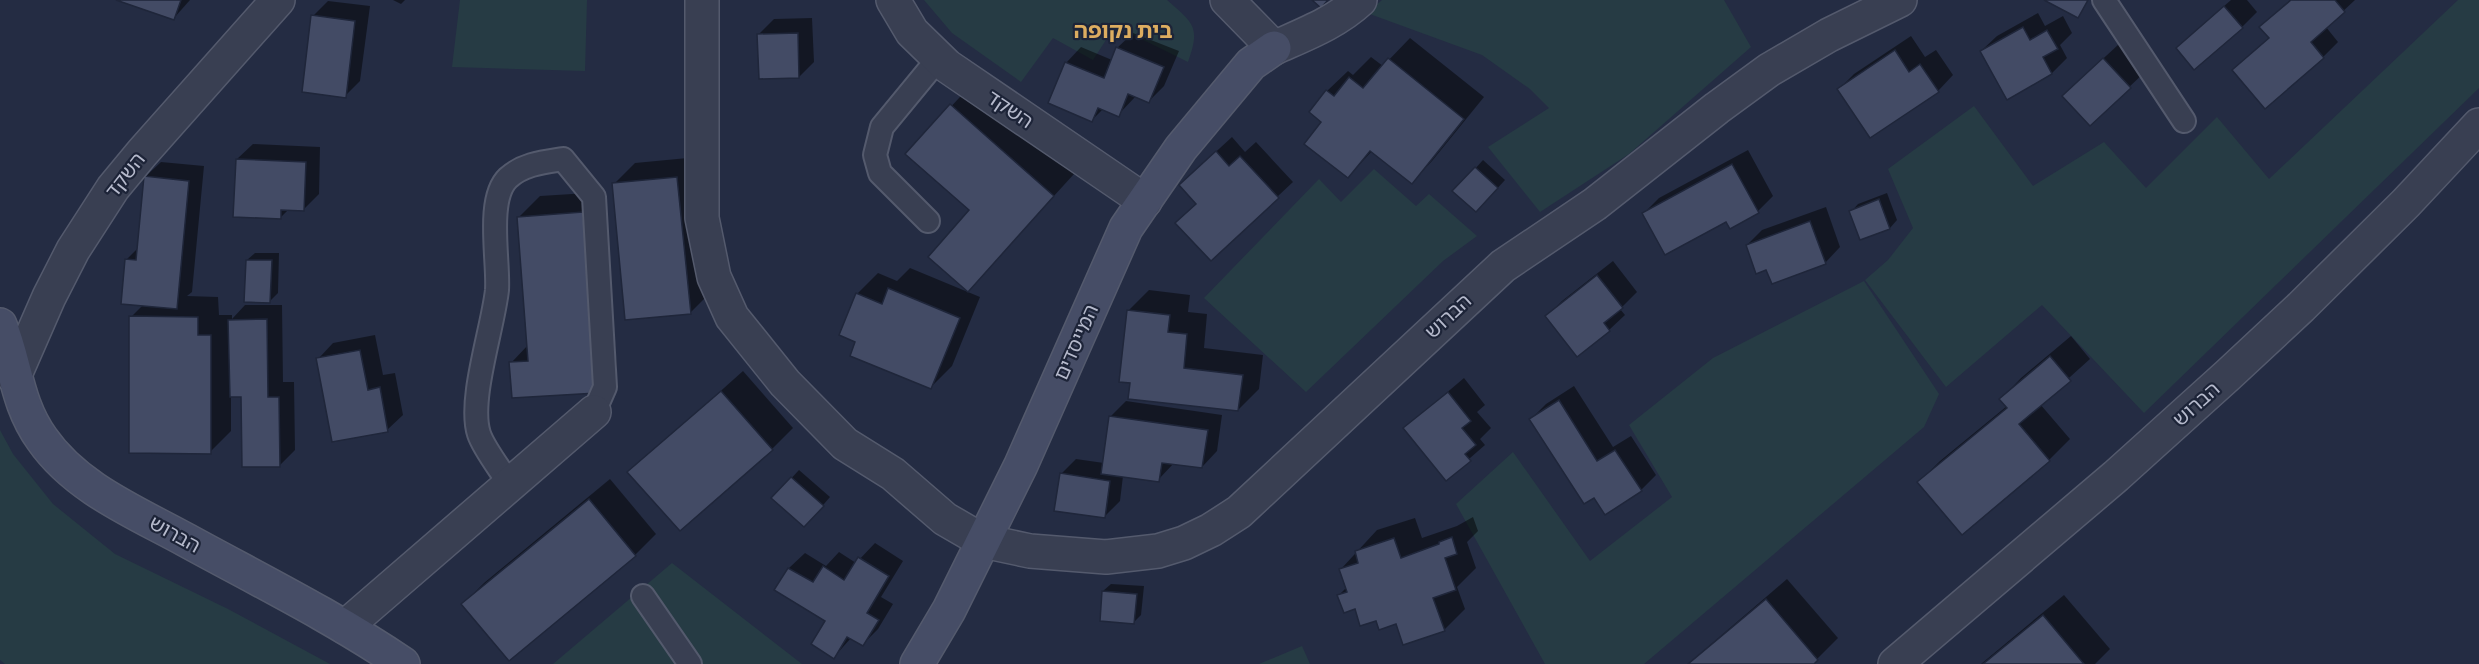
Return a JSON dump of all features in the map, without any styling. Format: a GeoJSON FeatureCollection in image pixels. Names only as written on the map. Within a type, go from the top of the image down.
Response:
{"type":"FeatureCollection","features":[{"type":"Feature","properties":{"kind":"street","name":"השקד"},"geometry":{"type":"LineString","coordinates":[[5,348],[49,297],[74,250],[109,195],[142,153],[278,0]]}},
{"type":"Feature","properties":{"kind":"street","name":"הברוש"},"geometry":{"type":"LineString","coordinates":[[702,0],[702,218],[714,277],[732,318],[785,383],[845,444],[893,474],[945,519],[983,541],[1055,554],[1106,557],[1158,551],[1184,543],[1211,530],[1239,512],[1503,266],[1595,204],[1769,70],[1829,35],[1900,0]]}},
{"type":"Feature","properties":{"kind":"street","name":"השקד"},"geometry":{"type":"LineString","coordinates":[[894,0],[912,32],[938,59],[1145,201]]}},
{"type":"Feature","properties":{"kind":"street"},"geometry":{"type":"LineString","coordinates":[[1227,0],[1274,48],[1324,26],[1347,12],[1360,0]]}},
{"type":"Feature","properties":{"kind":"street","name":"המייסדים"},"geometry":{"type":"LineString","coordinates":[[917,664],[949,610],[1022,465],[1126,228],[1180,148],[1251,64],[1274,48]]}},
{"type":"Feature","properties":{"kind":"street","name":"הברוש"},"geometry":{"type":"LineString","coordinates":[[1895,664],[2116,476],[2236,368],[2406,203],[2479,125]]}},
{"type":"Feature","properties":{"kind":"street","name":"הברוש"},"geometry":{"type":"LineString","coordinates":[[5,348],[25,409],[37,432],[52,453],[81,480],[120,504],[345,627],[403,664]]}},
{"type":"Feature","properties":{"kind":"street"},"geometry":{"type":"LineString","coordinates":[[345,627],[594,412]]}},
{"type":"Feature","properties":{"kind":"lane"},"geometry":{"type":"LineString","coordinates":[[2104,0],[2184,121]]}},
{"type":"Feature","properties":{"kind":"lane"},"geometry":{"type":"LineString","coordinates":[[928,221],[880,174],[874,155],[882,127],[938,59]]}},
{"type":"Feature","properties":{"kind":"lane"},"geometry":{"type":"LineString","coordinates":[[510,485],[479,434],[476,400],[497,288],[495,206],[507,179],[531,164],[563,159],[594,197],[605,387],[594,412]]}},
{"type":"Feature","properties":{"kind":"lane"},"geometry":{"type":"LineString","coordinates":[[643,596],[690,664]]}},
{"type":"Feature","properties":{"kind":"shaded area"},"geometry":{"type":"Polygon","coordinates":[[[460,0],[587,0],[585,71],[452,67],[460,0]]]}},
{"type":"Feature","properties":{"kind":"shaded area"},"geometry":{"type":"Polygon","coordinates":[[[924,0],[1167,0],[1188,20],[1192,26],[1194,40],[1188,62],[1115,26],[1093,60],[1053,38],[1021,82],[952,33],[924,0]]]}},
{"type":"Feature","properties":{"kind":"shaded area"},"geometry":{"type":"Polygon","coordinates":[[[1382,0],[1724,0],[1751,47],[1629,154],[1540,212],[1488,147],[1549,108],[1530,89],[1482,55],[1367,13],[1382,0]]]}},
{"type":"Feature","properties":{"kind":"shaded area"},"geometry":{"type":"Polygon","coordinates":[[[2458,0],[2479,0],[2479,88],[2144,413],[2042,305],[1946,387],[1865,280],[1888,260],[1913,228],[1888,169],[1974,106],[2033,186],[2104,142],[2146,188],[2217,117],[2269,179],[2458,0]]]}},
{"type":"Feature","properties":{"kind":"shaded area"},"geometry":{"type":"Polygon","coordinates":[[[1374,169],[1416,206],[1429,194],[1477,236],[1443,261],[1306,392],[1204,298],[1319,179],[1341,202],[1374,169]]]}},
{"type":"Feature","properties":{"kind":"shaded area"},"geometry":{"type":"Polygon","coordinates":[[[1864,281],[1939,394],[1924,427],[1644,664],[1545,664],[1456,504],[1513,452],[1590,561],[1672,497],[1629,425],[1713,358],[1864,281]]]}},
{"type":"Feature","properties":{"kind":"shaded area"},"geometry":{"type":"Polygon","coordinates":[[[0,430],[13,454],[53,504],[115,554],[228,609],[330,664],[5,664],[0,660],[0,430]]]}},
{"type":"Feature","properties":{"kind":"shaded area"},"geometry":{"type":"Polygon","coordinates":[[[672,563],[802,664],[553,664],[672,563]]]}},
{"type":"Feature","properties":{"kind":"shaded area"},"geometry":{"type":"Polygon","coordinates":[[[1302,646],[1310,664],[1259,664],[1302,646]]]}},
{"type":"Feature","properties":{"kind":"building"},"geometry":{"type":"Polygon","coordinates":[[[116,0],[181,0],[174,20],[116,0]]]}},
{"type":"Feature","properties":{"kind":"building"},"geometry":{"type":"Polygon","coordinates":[[[1312,0],[1328,0],[1321,8],[1312,0]]]}},
{"type":"Feature","properties":{"kind":"building"},"geometry":{"type":"Polygon","coordinates":[[[2044,0],[2088,0],[2078,18],[2044,0]]]}},
{"type":"Feature","properties":{"kind":"building"},"geometry":{"type":"Polygon","coordinates":[[[2291,0],[2335,0],[2345,12],[2311,42],[2324,58],[2265,109],[2232,70],[2269,38],[2259,27],[2291,0]]]}},
{"type":"Feature","properties":{"kind":"building"},"geometry":{"type":"Polygon","coordinates":[[[2224,6],[2243,28],[2194,70],[2176,48],[2224,6]]]}},
{"type":"Feature","properties":{"kind":"building"},"geometry":{"type":"Polygon","coordinates":[[[311,15],[355,21],[346,98],[302,92],[311,15]]]}},
{"type":"Feature","properties":{"kind":"building"},"geometry":{"type":"Polygon","coordinates":[[[2023,27],[2030,40],[2047,30],[2058,49],[2043,57],[2052,74],[2007,100],[1980,51],[2023,27]]]}},
{"type":"Feature","properties":{"kind":"building"},"geometry":{"type":"Polygon","coordinates":[[[798,33],[799,78],[759,79],[757,34],[798,33]]]}},
{"type":"Feature","properties":{"kind":"building"},"geometry":{"type":"Polygon","coordinates":[[[1116,47],[1164,67],[1149,103],[1128,94],[1119,117],[1098,108],[1092,122],[1048,103],[1065,62],[1104,78],[1116,47]]]}},
{"type":"Feature","properties":{"kind":"building"},"geometry":{"type":"Polygon","coordinates":[[[1895,50],[1909,72],[1920,64],[1939,92],[1870,138],[1837,89],[1895,50]]]}},
{"type":"Feature","properties":{"kind":"building"},"geometry":{"type":"Polygon","coordinates":[[[1388,58],[1464,119],[1412,184],[1370,151],[1348,178],[1304,144],[1321,122],[1309,112],[1326,90],[1334,96],[1349,77],[1363,88],[1388,58]]]}},
{"type":"Feature","properties":{"kind":"building"},"geometry":{"type":"Polygon","coordinates":[[[2103,58],[2131,88],[2090,126],[2062,96],[2103,58]]]}},
{"type":"Feature","properties":{"kind":"building"},"geometry":{"type":"Polygon","coordinates":[[[950,104],[1054,196],[968,292],[928,257],[969,210],[905,154],[950,104]]]}},
{"type":"Feature","properties":{"kind":"building"},"geometry":{"type":"Polygon","coordinates":[[[1216,151],[1229,166],[1240,156],[1279,198],[1211,261],[1175,223],[1196,204],[1179,185],[1216,151]]]}},
{"type":"Feature","properties":{"kind":"building"},"geometry":{"type":"Polygon","coordinates":[[[236,159],[306,162],[304,211],[281,210],[281,219],[233,217],[236,159]]]}},
{"type":"Feature","properties":{"kind":"building"},"geometry":{"type":"Polygon","coordinates":[[[1732,164],[1759,213],[1730,229],[1726,222],[1665,255],[1642,213],[1732,164]]]}},
{"type":"Feature","properties":{"kind":"building"},"geometry":{"type":"Polygon","coordinates":[[[1475,167],[1498,188],[1476,212],[1452,191],[1475,167]]]}},
{"type":"Feature","properties":{"kind":"building"},"geometry":{"type":"Polygon","coordinates":[[[144,176],[189,181],[177,309],[121,304],[125,259],[136,260],[144,176]]]}},
{"type":"Feature","properties":{"kind":"building"},"geometry":{"type":"Polygon","coordinates":[[[677,177],[691,314],[625,320],[612,183],[677,177]]]}},
{"type":"Feature","properties":{"kind":"building"},"geometry":{"type":"Polygon","coordinates":[[[1879,199],[1890,229],[1860,240],[1849,211],[1879,199]]]}},
{"type":"Feature","properties":{"kind":"building"},"geometry":{"type":"Polygon","coordinates":[[[583,212],[597,393],[512,398],[509,362],[528,361],[517,217],[583,212]]]}},
{"type":"Feature","properties":{"kind":"building"},"geometry":{"type":"Polygon","coordinates":[[[1810,221],[1826,264],[1772,284],[1766,270],[1756,274],[1746,245],[1810,221]]]}},
{"type":"Feature","properties":{"kind":"building"},"geometry":{"type":"Polygon","coordinates":[[[246,260],[272,260],[270,303],[244,302],[246,260]]]}},
{"type":"Feature","properties":{"kind":"building"},"geometry":{"type":"Polygon","coordinates":[[[1597,275],[1623,308],[1604,323],[1610,331],[1577,357],[1545,316],[1597,275]]]}},
{"type":"Feature","properties":{"kind":"building"},"geometry":{"type":"Polygon","coordinates":[[[888,288],[960,318],[931,389],[850,356],[855,342],[839,335],[856,293],[882,304],[888,288]]]}},
{"type":"Feature","properties":{"kind":"building"},"geometry":{"type":"Polygon","coordinates":[[[1127,310],[1170,315],[1168,332],[1187,334],[1184,368],[1243,375],[1238,411],[1128,399],[1130,383],[1119,382],[1127,310]]]}},
{"type":"Feature","properties":{"kind":"building"},"geometry":{"type":"Polygon","coordinates":[[[129,316],[198,317],[198,335],[211,335],[211,454],[129,453],[129,316]]]}},
{"type":"Feature","properties":{"kind":"building"},"geometry":{"type":"Polygon","coordinates":[[[267,319],[268,397],[279,397],[280,467],[242,467],[241,397],[230,397],[228,320],[267,319]]]}},
{"type":"Feature","properties":{"kind":"building"},"geometry":{"type":"Polygon","coordinates":[[[360,350],[368,390],[380,387],[388,432],[332,442],[316,358],[360,350]]]}},
{"type":"Feature","properties":{"kind":"building"},"geometry":{"type":"Polygon","coordinates":[[[2050,356],[2071,381],[2019,424],[2050,461],[1962,535],[1917,482],[2007,408],[1999,399],[2050,356]]]}},
{"type":"Feature","properties":{"kind":"building"},"geometry":{"type":"Polygon","coordinates":[[[721,391],[773,450],[680,531],[627,472],[721,391]]]}},
{"type":"Feature","properties":{"kind":"building"},"geometry":{"type":"Polygon","coordinates":[[[1448,392],[1471,421],[1462,428],[1476,445],[1465,454],[1471,461],[1446,481],[1403,428],[1448,392]]]}},
{"type":"Feature","properties":{"kind":"building"},"geometry":{"type":"Polygon","coordinates":[[[1559,400],[1597,461],[1615,450],[1642,491],[1605,515],[1594,498],[1584,504],[1529,419],[1559,400]]]}},
{"type":"Feature","properties":{"kind":"building"},"geometry":{"type":"Polygon","coordinates":[[[1109,416],[1208,430],[1202,468],[1162,463],[1159,482],[1101,474],[1109,416]]]}},
{"type":"Feature","properties":{"kind":"building"},"geometry":{"type":"Polygon","coordinates":[[[1060,473],[1110,481],[1105,518],[1054,511],[1060,473]]]}},
{"type":"Feature","properties":{"kind":"building"},"geometry":{"type":"Polygon","coordinates":[[[791,477],[824,506],[804,527],[771,498],[791,477]]]}},
{"type":"Feature","properties":{"kind":"building"},"geometry":{"type":"Polygon","coordinates":[[[589,499],[636,556],[509,661],[461,604],[589,499]]]}},
{"type":"Feature","properties":{"kind":"building"},"geometry":{"type":"Polygon","coordinates":[[[1452,537],[1457,554],[1445,558],[1456,590],[1433,598],[1445,631],[1403,645],[1396,624],[1379,630],[1376,621],[1360,626],[1355,609],[1344,613],[1337,595],[1347,592],[1339,569],[1358,563],[1355,551],[1394,538],[1401,558],[1452,537]]]}},
{"type":"Feature","properties":{"kind":"building"},"geometry":{"type":"Polygon","coordinates":[[[858,557],[889,576],[867,613],[879,620],[863,646],[847,637],[834,659],[811,644],[825,621],[774,590],[788,568],[813,582],[823,566],[844,580],[858,557]]]}},
{"type":"Feature","properties":{"kind":"building"},"geometry":{"type":"Polygon","coordinates":[[[1102,591],[1137,594],[1134,624],[1100,621],[1102,591]]]}},
{"type":"Feature","properties":{"kind":"building"},"geometry":{"type":"Polygon","coordinates":[[[1766,599],[1818,660],[1814,664],[1688,664],[1766,599]]]}},
{"type":"Feature","properties":{"kind":"building"},"geometry":{"type":"Polygon","coordinates":[[[2043,615],[2084,664],[1983,664],[2043,615]]]}},
{"type":"Feature","properties":{"kind":"district","name":"בית נקופה"},"geometry":{"type":"Point","coordinates":[1123,30]}}]}
